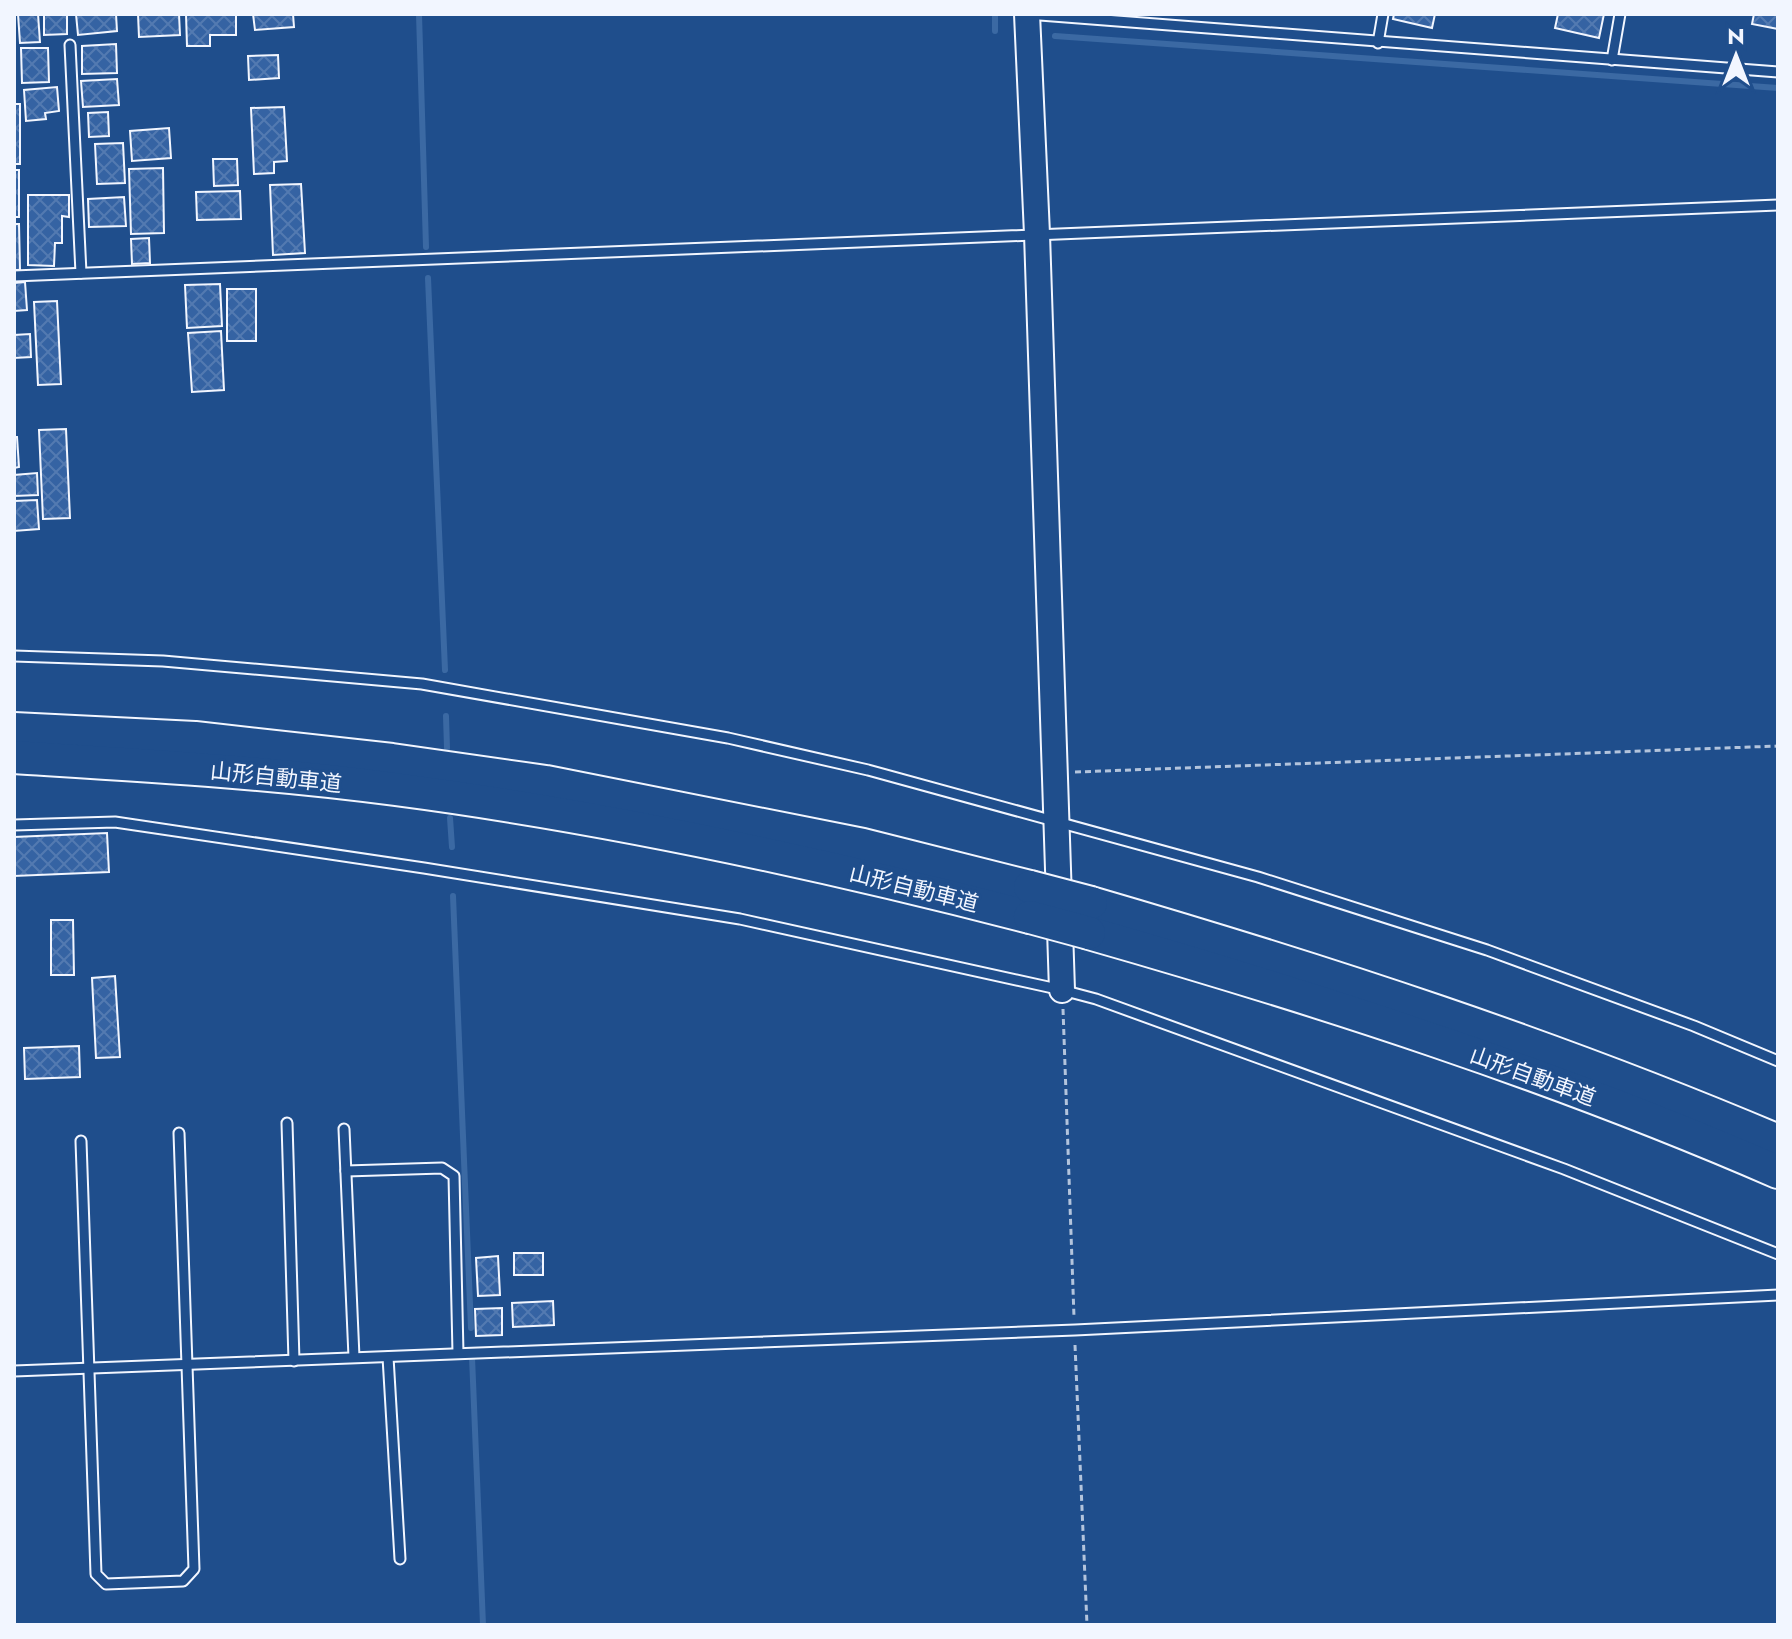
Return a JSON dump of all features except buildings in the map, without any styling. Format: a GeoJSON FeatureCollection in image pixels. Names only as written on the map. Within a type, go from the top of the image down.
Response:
{"type":"FeatureCollection","features":[{"type":"Feature","properties":{"kind":"highway","name":"山形自動車道"},"geometry":{"type":"LineString","coordinates":[[14,729],[195,738],[392,760],[531,780],[700,810],[833,838],[1030,902],[1090,918],[1272,956],[1425,1006],[1611,1073],[1778,1141]]}},
{"type":"Feature","properties":{"kind":"highway","name":"山形自動車道"},"geometry":{"type":"LineString","coordinates":[[14,757],[190,768],[395,789],[699,839],[861,874],[1030,902]]}},
{"type":"Feature","properties":{"kind":"highway","name":"山形自動車道"},"geometry":{"type":"LineString","coordinates":[[1090,918],[1264,983],[1418,1034],[1603,1101],[1778,1172]]}},
{"type":"Feature","properties":{"kind":"street"},"geometry":{"type":"LineString","coordinates":[[1027,14],[1062,990]]}},
{"type":"Feature","properties":{"kind":"lane"},"geometry":{"type":"LineString","coordinates":[[1027,14],[1778,72]]}},
{"type":"Feature","properties":{"kind":"lane"},"geometry":{"type":"LineString","coordinates":[[1187,14],[1187,27]]}},
{"type":"Feature","properties":{"kind":"lane"},"geometry":{"type":"LineString","coordinates":[[1378,43],[1383,14]]}},
{"type":"Feature","properties":{"kind":"lane"},"geometry":{"type":"LineString","coordinates":[[1612,60],[1620,14]]}},
{"type":"Feature","properties":{"kind":"lane"},"geometry":{"type":"LineString","coordinates":[[70,45],[81,273]]}},
{"type":"Feature","properties":{"kind":"lane"},"geometry":{"type":"LineString","coordinates":[[14,276],[1778,205]]}},
{"type":"Feature","properties":{"kind":"lane"},"geometry":{"type":"LineString","coordinates":[[14,656],[163,661],[422,684],[728,738],[868,770],[1258,877],[1487,950],[1694,1026],[1778,1061]]}},
{"type":"Feature","properties":{"kind":"lane"},"geometry":{"type":"LineString","coordinates":[[14,825],[115,822],[424,868],[740,919],[1062,990],[1096,999],[1564,1169],[1778,1254]]}},
{"type":"Feature","properties":{"kind":"lane"},"geometry":{"type":"LineString","coordinates":[[287,1123],[294,1361]]}},
{"type":"Feature","properties":{"kind":"lane"},"geometry":{"type":"LineString","coordinates":[[344,1129],[354,1357]]}},
{"type":"Feature","properties":{"kind":"lane"},"geometry":{"type":"LineString","coordinates":[[81,1141],[96,1574],[106,1584],[183,1581],[194,1569],[179,1133]]}},
{"type":"Feature","properties":{"kind":"lane"},"geometry":{"type":"LineString","coordinates":[[346,1171],[442,1168],[454,1176],[458,1353]]}},
{"type":"Feature","properties":{"kind":"lane"},"geometry":{"type":"LineString","coordinates":[[14,1371],[1075,1330],[1778,1295]]}},
{"type":"Feature","properties":{"kind":"lane"},"geometry":{"type":"LineString","coordinates":[[388,1357],[400,1559]]}},
{"type":"Feature","properties":{"kind":"path"},"geometry":{"type":"LineString","coordinates":[[1055,773],[1778,746]]}},
{"type":"Feature","properties":{"kind":"path"},"geometry":{"type":"LineString","coordinates":[[1062,990],[1087,1625]]}},
{"type":"Feature","properties":{"kind":"waterway"},"geometry":{"type":"LineString","coordinates":[[419,14],[426,247]]}},
{"type":"Feature","properties":{"kind":"waterway"},"geometry":{"type":"LineString","coordinates":[[995,14],[995,31]]}},
{"type":"Feature","properties":{"kind":"waterway"},"geometry":{"type":"LineString","coordinates":[[1055,36],[1778,88]]}},
{"type":"Feature","properties":{"kind":"waterway"},"geometry":{"type":"LineString","coordinates":[[428,278],[445,670]]}},
{"type":"Feature","properties":{"kind":"waterway"},"geometry":{"type":"LineString","coordinates":[[446,716],[447,748]]}},
{"type":"Feature","properties":{"kind":"waterway"},"geometry":{"type":"LineString","coordinates":[[450,818],[452,847]]}},
{"type":"Feature","properties":{"kind":"waterway"},"geometry":{"type":"LineString","coordinates":[[453,896],[471,1328]]}},
{"type":"Feature","properties":{"kind":"waterway"},"geometry":{"type":"LineString","coordinates":[[472,1357],[483,1625]]}}]}
